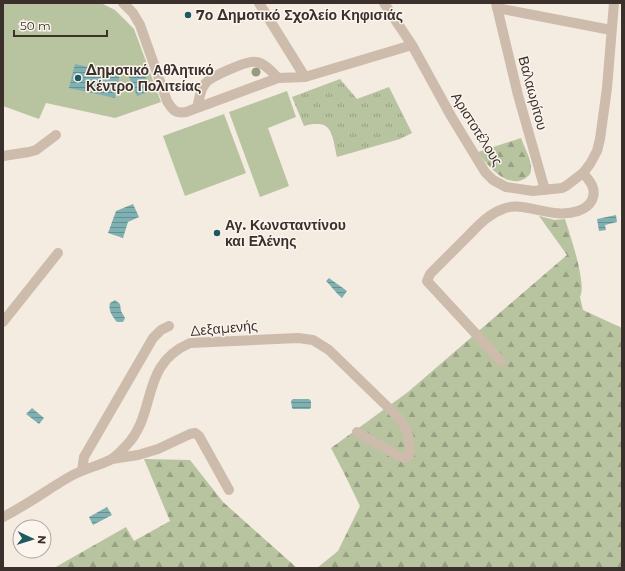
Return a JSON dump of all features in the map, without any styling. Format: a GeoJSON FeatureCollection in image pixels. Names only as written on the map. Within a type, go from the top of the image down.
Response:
{"type":"FeatureCollection","features":[{"type":"Feature","properties":{"kind":"street"},"geometry":{"type":"LineString","coordinates":[[123,3],[133,13],[140,25],[171,109],[180,113],[278,78],[305,77],[412,45]]}},
{"type":"Feature","properties":{"kind":"street"},"geometry":{"type":"LineString","coordinates":[[259,3],[305,77]]}},
{"type":"Feature","properties":{"kind":"street","name":"Αριστοτέλους"},"geometry":{"type":"LineString","coordinates":[[384,3],[412,45],[451,116],[485,172],[493,180],[506,187],[546,190],[562,188],[575,180],[590,164],[597,151],[607,88],[614,3]]}},
{"type":"Feature","properties":{"kind":"street"},"geometry":{"type":"LineString","coordinates":[[497,6],[611,30]]}},
{"type":"Feature","properties":{"kind":"street","name":"Βαλαωρίτου"},"geometry":{"type":"LineString","coordinates":[[497,6],[518,95],[546,190]]}},
{"type":"Feature","properties":{"kind":"street"},"geometry":{"type":"LineString","coordinates":[[197,108],[205,83],[210,78],[248,63],[256,62],[266,66],[278,78]]}},
{"type":"Feature","properties":{"kind":"street"},"geometry":{"type":"LineString","coordinates":[[3,156],[36,150],[56,135]]}},
{"type":"Feature","properties":{"kind":"street"},"geometry":{"type":"LineString","coordinates":[[501,361],[427,281],[428,277],[492,214],[508,207],[562,214],[572,213],[583,209],[591,202],[594,192],[592,184],[583,173]]}},
{"type":"Feature","properties":{"kind":"street"},"geometry":{"type":"LineString","coordinates":[[3,322],[58,253]]}},
{"type":"Feature","properties":{"kind":"street"},"geometry":{"type":"LineString","coordinates":[[82,471],[84,457],[153,338],[161,330],[169,326]]}},
{"type":"Feature","properties":{"kind":"street","name":"Δεξαμενής"},"geometry":{"type":"LineString","coordinates":[[3,517],[66,479],[112,459],[127,445],[144,417],[154,379],[161,365],[170,355],[190,343],[298,338],[313,340],[328,350],[398,417],[406,428],[410,440],[409,455],[405,458],[398,456],[357,432]]}},
{"type":"Feature","properties":{"kind":"street"},"geometry":{"type":"LineString","coordinates":[[112,459],[138,455],[195,433],[199,436],[230,490]]}},
{"type":"Feature","properties":{"kind":"green space","name":"Δημοτικό Αθλητικό Κέντρο Πολιτείας"},"geometry":{"type":"Polygon","coordinates":[[[4,3],[101,3],[115,10],[134,29],[161,102],[115,118],[46,103],[39,119],[3,106],[4,3]]]}},
{"type":"Feature","properties":{"kind":"green space"},"geometry":{"type":"Polygon","coordinates":[[[340,79],[357,99],[389,87],[412,133],[400,139],[337,157],[330,130],[321,124],[304,126],[292,97],[340,79]]]}},
{"type":"Feature","properties":{"kind":"green space"},"geometry":{"type":"Polygon","coordinates":[[[287,91],[296,117],[268,128],[289,186],[260,197],[229,112],[287,91]]]}},
{"type":"Feature","properties":{"kind":"green space"},"geometry":{"type":"Polygon","coordinates":[[[224,114],[246,173],[185,196],[163,136],[224,114]]]}},
{"type":"Feature","properties":{"kind":"green space"},"geometry":{"type":"Polygon","coordinates":[[[521,138],[531,166],[530,173],[524,179],[511,181],[504,178],[486,163],[478,152],[521,138]]]}},
{"type":"Feature","properties":{"kind":"green space"},"geometry":{"type":"Polygon","coordinates":[[[539,216],[555,220],[565,219],[580,271],[582,291],[580,297],[583,310],[622,328],[622,568],[317,568],[338,551],[360,506],[331,448],[408,392],[567,255],[539,216]]]}},
{"type":"Feature","properties":{"kind":"green space"},"geometry":{"type":"Polygon","coordinates":[[[144,459],[190,460],[223,502],[297,568],[54,568],[126,527],[134,541],[170,521],[144,459]]]}},
{"type":"Feature","properties":{"kind":"water"},"geometry":{"type":"Polygon","coordinates":[[[75,64],[120,74],[115,98],[69,88],[75,64]]]}},
{"type":"Feature","properties":{"kind":"water"},"geometry":{"type":"Polygon","coordinates":[[[143,69],[151,91],[137,96],[128,74],[143,69]]]}},
{"type":"Feature","properties":{"kind":"water"},"geometry":{"type":"Polygon","coordinates":[[[133,204],[139,217],[128,222],[123,238],[108,233],[116,211],[133,204]]]}},
{"type":"Feature","properties":{"kind":"water"},"geometry":{"type":"Polygon","coordinates":[[[616,215],[617,222],[605,225],[606,230],[599,231],[597,219],[616,215]]]}},
{"type":"Feature","properties":{"kind":"water"},"geometry":{"type":"Polygon","coordinates":[[[329,278],[347,291],[342,298],[326,281],[329,278]]]}},
{"type":"Feature","properties":{"kind":"water"},"geometry":{"type":"Polygon","coordinates":[[[115,300],[120,304],[121,311],[125,318],[123,322],[117,322],[111,313],[110,303],[115,300]]]}},
{"type":"Feature","properties":{"kind":"water"},"geometry":{"type":"Polygon","coordinates":[[[293,399],[309,399],[311,401],[310,409],[293,409],[291,401],[293,399]]]}},
{"type":"Feature","properties":{"kind":"water"},"geometry":{"type":"Polygon","coordinates":[[[32,408],[44,418],[39,424],[26,414],[32,408]]]}},
{"type":"Feature","properties":{"kind":"water"},"geometry":{"type":"Polygon","coordinates":[[[107,507],[112,515],[93,525],[89,517],[107,507]]]}},
{"type":"Feature","properties":{"kind":"place","name":"7ο Δημοτικό Σχολείο Κηφισιάς"},"geometry":{"type":"Point","coordinates":[188,15]}},
{"type":"Feature","properties":{"kind":"place","name":"Δημοτικό Αθλητικό Κέντρο Πολιτείας"},"geometry":{"type":"Point","coordinates":[78,78]}},
{"type":"Feature","properties":{"kind":"place","name":"Αγ. Κωνσταντίνου και Ελένης"},"geometry":{"type":"Point","coordinates":[217,233]}}]}
